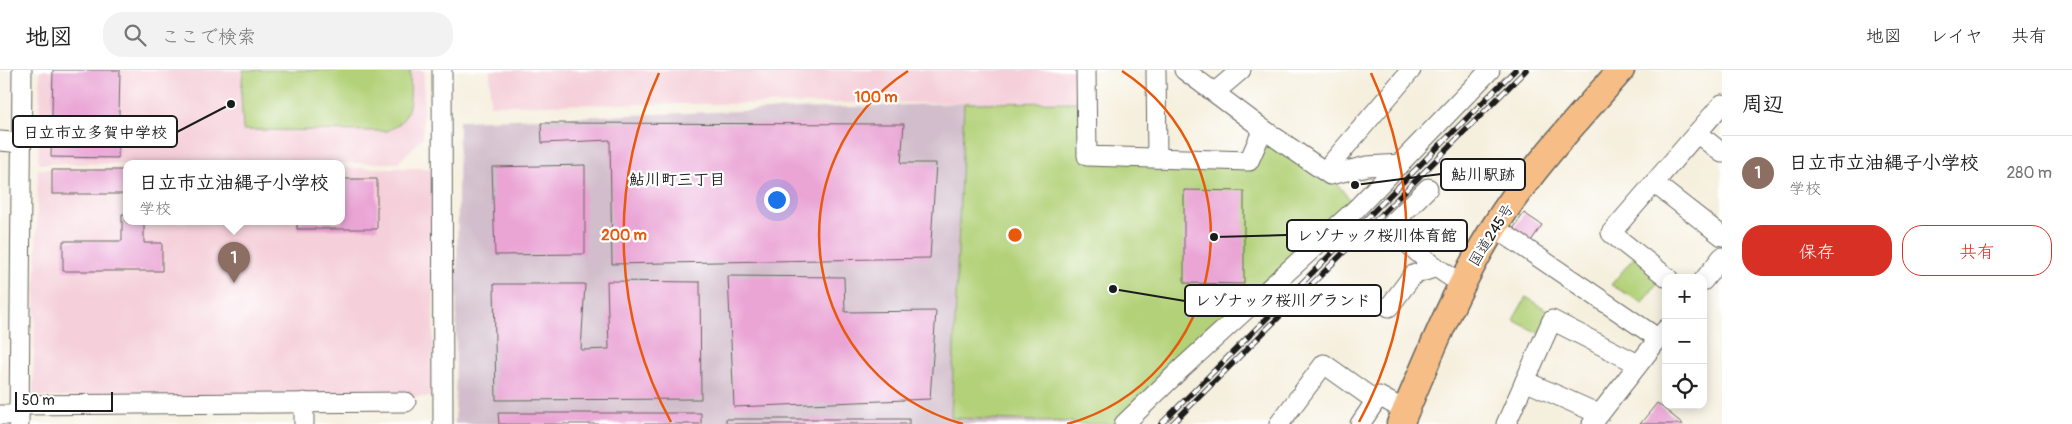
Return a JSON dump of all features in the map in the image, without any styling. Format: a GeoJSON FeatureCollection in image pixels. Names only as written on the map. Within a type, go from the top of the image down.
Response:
{"type":"FeatureCollection","features":[{"type":"Feature","properties":{"kind":"highway","name":"国道245号"},"geometry":{"type":"LineString","coordinates":[[1403,417],[1462,284],[1494,227],[1543,160],[1621,70]]}},
{"type":"Feature","properties":{"kind":"street"},"geometry":{"type":"LineString","coordinates":[[19,415],[22,70]]}},
{"type":"Feature","properties":{"kind":"street"},"geometry":{"type":"LineString","coordinates":[[442,70],[442,424]]}},
{"type":"Feature","properties":{"kind":"street"},"geometry":{"type":"LineString","coordinates":[[1086,70],[1087,156],[1250,161],[1263,129]]}},
{"type":"Feature","properties":{"kind":"street"},"geometry":{"type":"LineString","coordinates":[[1156,70],[1157,158]]}},
{"type":"Feature","properties":{"kind":"street"},"geometry":{"type":"LineString","coordinates":[[1184,70],[1263,129],[1330,175],[1367,166],[1401,164]]}},
{"type":"Feature","properties":{"kind":"street"},"geometry":{"type":"LineString","coordinates":[[1215,92],[1241,70]]}},
{"type":"Feature","properties":{"kind":"street"},"geometry":{"type":"LineString","coordinates":[[1325,171],[1411,70]]}},
{"type":"Feature","properties":{"kind":"street"},"geometry":{"type":"LineString","coordinates":[[1124,424],[1181,369],[1357,208],[1490,70]]}},
{"type":"Feature","properties":{"kind":"street"},"geometry":{"type":"LineString","coordinates":[[1663,274],[1611,233],[1722,104]]}},
{"type":"Feature","properties":{"kind":"street"},"geometry":{"type":"LineString","coordinates":[[1697,133],[1722,153]]}},
{"type":"Feature","properties":{"kind":"street"},"geometry":{"type":"LineString","coordinates":[[0,141],[22,143]]}},
{"type":"Feature","properties":{"kind":"street"},"geometry":{"type":"LineString","coordinates":[[1654,183],[1722,236]]}},
{"type":"Feature","properties":{"kind":"street"},"geometry":{"type":"LineString","coordinates":[[1428,188],[1391,225],[1434,268],[1462,284]]}},
{"type":"Feature","properties":{"kind":"street"},"geometry":{"type":"LineString","coordinates":[[1494,227],[1662,334],[1596,419],[1525,381]]}},
{"type":"Feature","properties":{"kind":"street"},"geometry":{"type":"LineString","coordinates":[[1707,276],[1722,257]]}},
{"type":"Feature","properties":{"kind":"street"},"geometry":{"type":"LineString","coordinates":[[1390,307],[1413,275],[1434,268]]}},
{"type":"Feature","properties":{"kind":"street"},"geometry":{"type":"LineString","coordinates":[[1506,424],[1552,320],[1638,364]]}},
{"type":"Feature","properties":{"kind":"street"},"geometry":{"type":"LineString","coordinates":[[1278,424],[1324,364],[1376,401]]}},
{"type":"Feature","properties":{"kind":"street"},"geometry":{"type":"LineString","coordinates":[[1360,424],[1379,396],[1403,417]]}},
{"type":"Feature","properties":{"kind":"street"},"geometry":{"type":"LineString","coordinates":[[304,402],[304,424]]}},
{"type":"Feature","properties":{"kind":"street"},"geometry":{"type":"LineString","coordinates":[[0,415],[304,402],[406,402]]}},
{"type":"Feature","properties":{"kind":"shaded area"},"geometry":{"type":"Polygon","coordinates":[[[40,70],[424,70],[423,137],[398,163],[345,163],[345,160],[123,160],[123,164],[38,164],[40,70]]]}},
{"type":"Feature","properties":{"kind":"shaded area"},"geometry":{"type":"Polygon","coordinates":[[[490,70],[1087,70],[1087,102],[490,105],[490,70]]]}},
{"type":"Feature","properties":{"kind":"shaded area"},"geometry":{"type":"Polygon","coordinates":[[[964,103],[951,418],[1072,422],[1076,424],[455,424],[459,121],[964,103]]]}},
{"type":"Feature","properties":{"kind":"shaded area"},"geometry":{"type":"Polygon","coordinates":[[[345,168],[434,168],[433,397],[33,397],[38,169],[123,169],[123,225],[345,225],[345,168]]]}},
{"type":"Feature","properties":{"kind":"green space"},"geometry":{"type":"Polygon","coordinates":[[[243,70],[410,70],[409,106],[402,120],[387,131],[243,130],[241,95],[243,70]]]}},
{"type":"Feature","properties":{"kind":"green space"},"geometry":{"type":"Polygon","coordinates":[[[1087,102],[1087,156],[1249,161],[1263,129],[1330,175],[1357,208],[1124,424],[1076,424],[1072,422],[951,418],[964,103],[1087,102]]]}},
{"type":"Feature","properties":{"kind":"green space"},"geometry":{"type":"Polygon","coordinates":[[[1635,256],[1662,276],[1643,303],[1611,285],[1635,256]]]}},
{"type":"Feature","properties":{"kind":"green space"},"geometry":{"type":"Polygon","coordinates":[[[1526,297],[1549,311],[1540,334],[1513,320],[1526,297]]]}},
{"type":"Feature","properties":{"kind":"building"},"geometry":{"type":"Polygon","coordinates":[[[53,70],[120,70],[118,158],[51,157],[53,70]]]}},
{"type":"Feature","properties":{"kind":"building"},"geometry":{"type":"Polygon","coordinates":[[[541,123],[904,124],[901,163],[936,163],[930,258],[612,264],[610,140],[542,143],[541,123]]]}},
{"type":"Feature","properties":{"kind":"building"},"geometry":{"type":"Polygon","coordinates":[[[585,165],[585,254],[495,255],[492,167],[585,165]]]}},
{"type":"Feature","properties":{"kind":"building"},"geometry":{"type":"Polygon","coordinates":[[[52,170],[123,170],[123,194],[52,194],[52,170]]]}},
{"type":"Feature","properties":{"kind":"building"},"geometry":{"type":"Polygon","coordinates":[[[345,179],[377,179],[377,229],[297,229],[297,225],[345,225],[345,179]]]}},
{"type":"Feature","properties":{"kind":"building"},"geometry":{"type":"Polygon","coordinates":[[[1184,190],[1244,191],[1244,284],[1184,283],[1184,190]]]}},
{"type":"Feature","properties":{"kind":"building"},"geometry":{"type":"Polygon","coordinates":[[[1524,213],[1542,225],[1531,241],[1513,229],[1524,213]]]}},
{"type":"Feature","properties":{"kind":"building"},"geometry":{"type":"Polygon","coordinates":[[[123,214],[123,225],[144,225],[144,243],[162,243],[162,271],[63,271],[63,241],[122,241],[123,214]]]}},
{"type":"Feature","properties":{"kind":"building"},"geometry":{"type":"Polygon","coordinates":[[[728,276],[844,277],[845,312],[936,311],[930,399],[734,407],[728,276]]]}},
{"type":"Feature","properties":{"kind":"building"},"geometry":{"type":"Polygon","coordinates":[[[607,281],[700,282],[701,399],[496,400],[494,284],[585,284],[581,350],[609,349],[607,281]]]}},
{"type":"Feature","properties":{"kind":"building"},"geometry":{"type":"Polygon","coordinates":[[[1657,403],[1662,409],[1683,424],[1640,424],[1657,403]]]}},
{"type":"Feature","properties":{"kind":"building"},"geometry":{"type":"Polygon","coordinates":[[[498,413],[701,413],[701,424],[499,424],[498,413]]]}},
{"type":"Feature","properties":{"kind":"building"},"geometry":{"type":"Polygon","coordinates":[[[726,419],[909,419],[909,424],[726,424],[726,419]]]}},
{"type":"Feature","properties":{"kind":"railway"},"geometry":{"type":"LineString","coordinates":[[1161,424],[1515,70]]}},
{"type":"Feature","properties":{"kind":"railway"},"geometry":{"type":"LineString","coordinates":[[1172,424],[1526,70]]}},
{"type":"Feature","properties":{"kind":"place","name":"日立市立多賀中学校"},"geometry":{"type":"Point","coordinates":[231,104]}},
{"type":"Feature","properties":{"kind":"place","name":"鮎川駅跡"},"geometry":{"type":"Point","coordinates":[1355,185]}},
{"type":"Feature","properties":{"kind":"place","name":"レゾナック桜川体育館"},"geometry":{"type":"Point","coordinates":[1214,237]}},
{"type":"Feature","properties":{"kind":"place","name":"日立市立油縄子小学校"},"geometry":{"type":"Point","coordinates":[234,283]}},
{"type":"Feature","properties":{"kind":"place","name":"レゾナック桜川グランド"},"geometry":{"type":"Point","coordinates":[1113,289]}},
{"type":"Feature","properties":{"kind":"district","name":"鮎川町三丁目"},"geometry":{"type":"Point","coordinates":[677,179]}}]}
